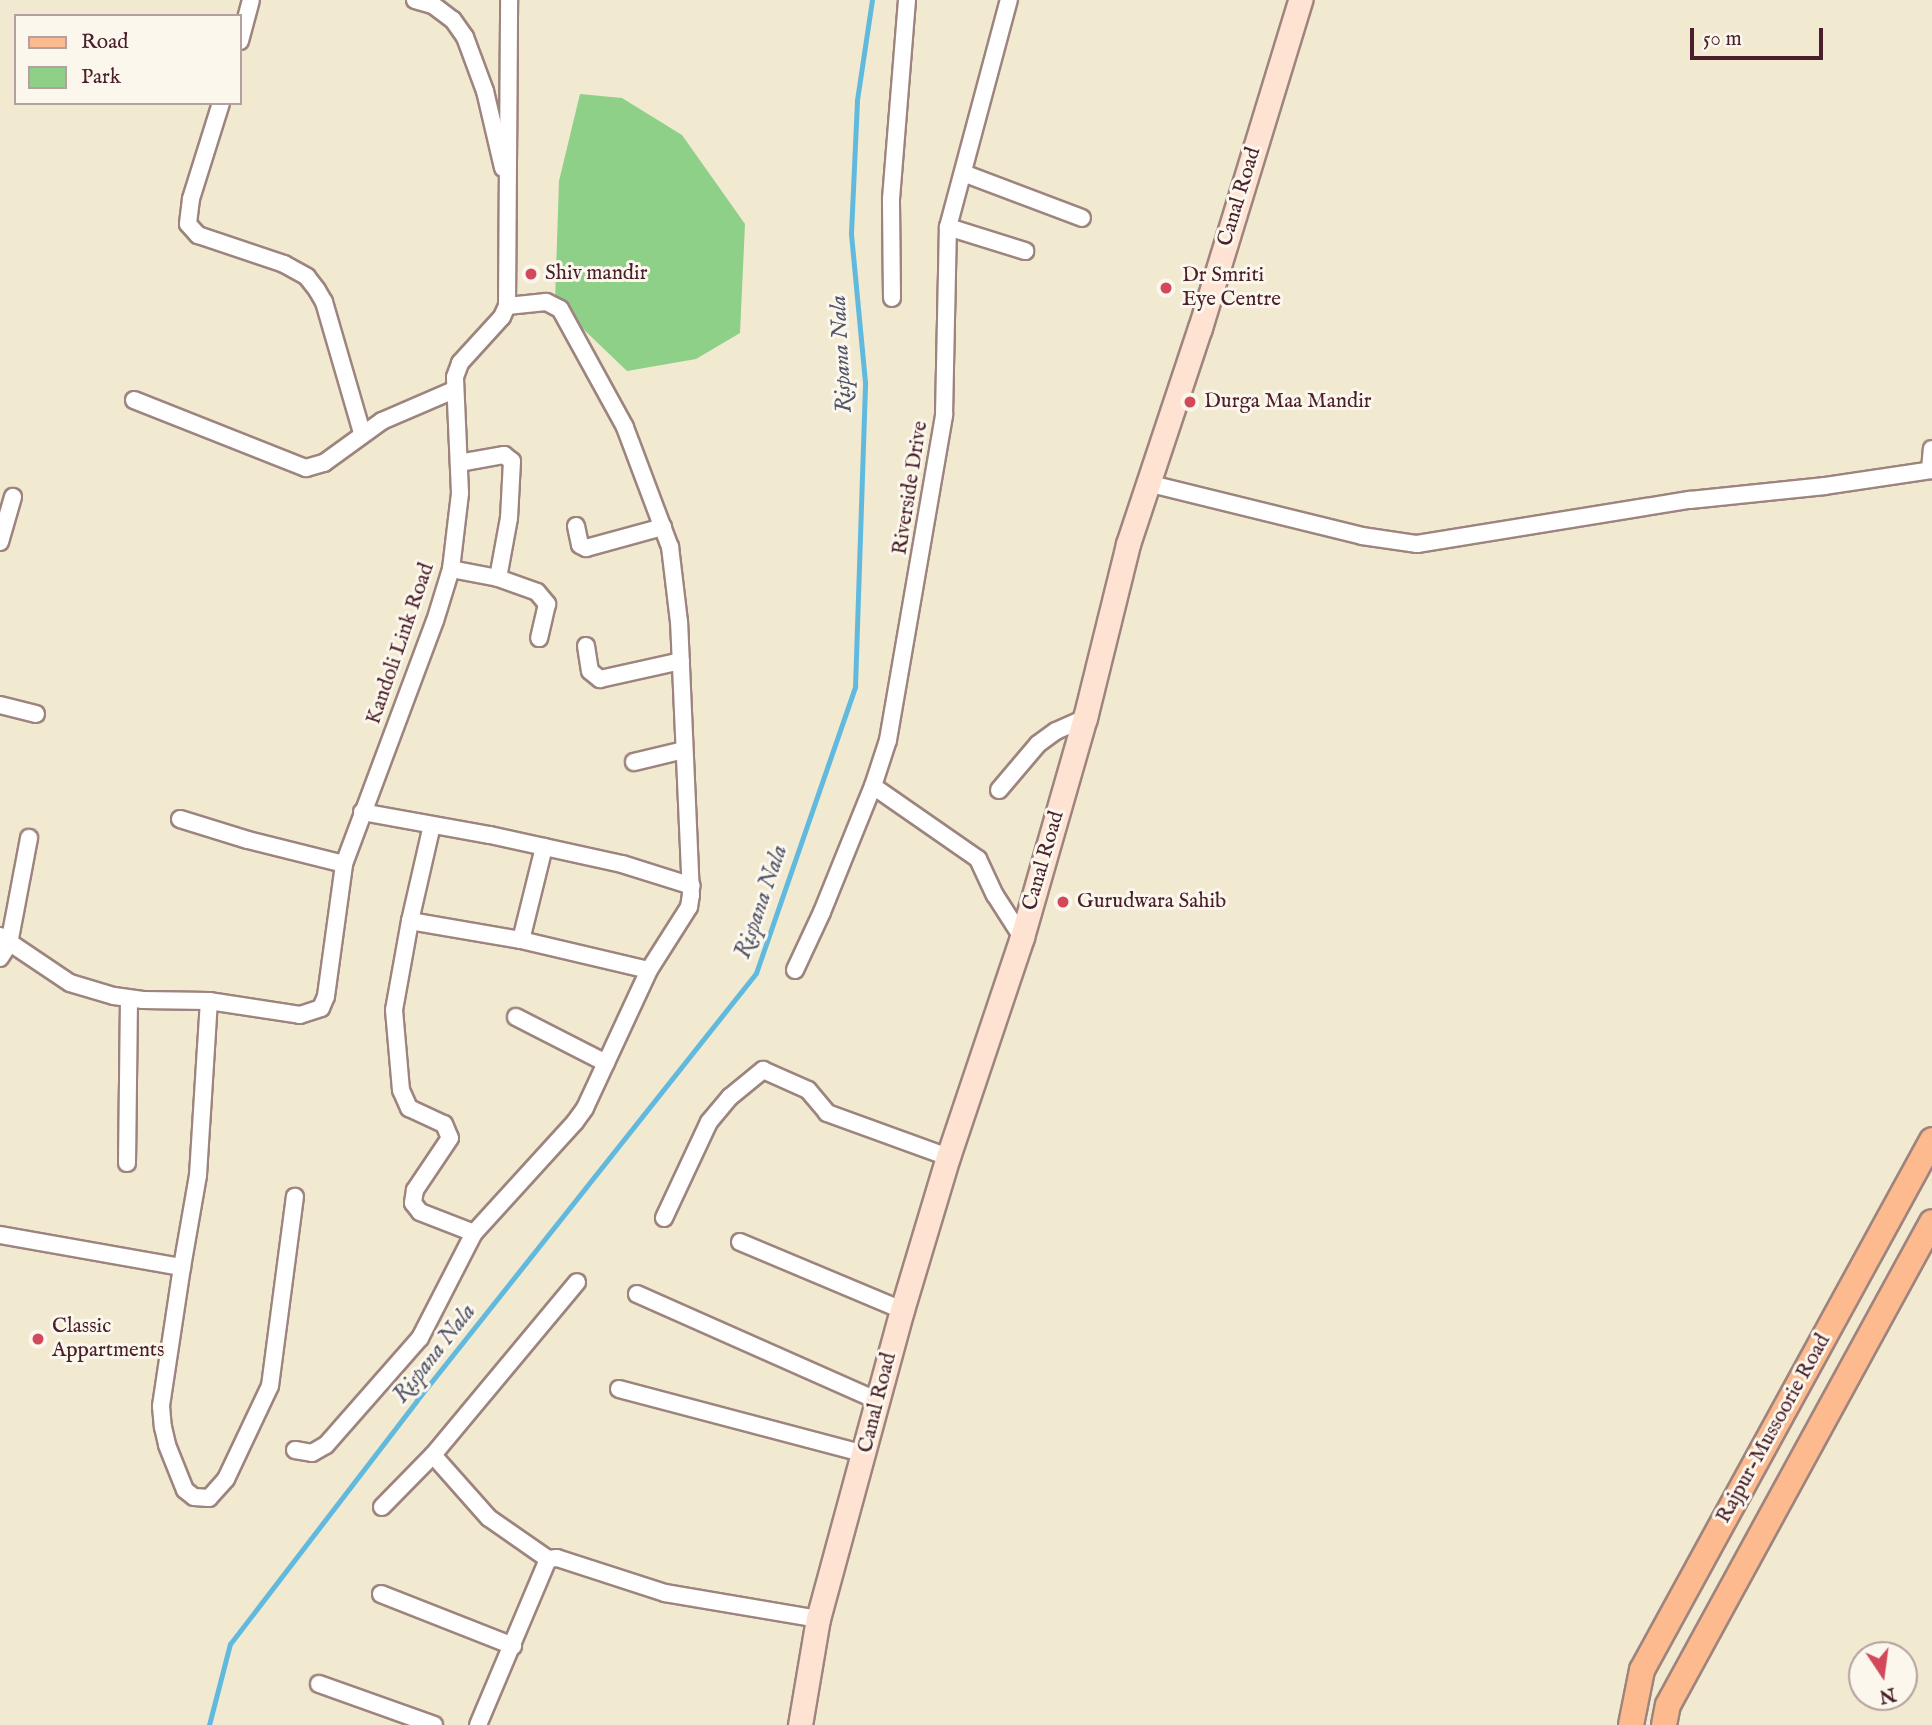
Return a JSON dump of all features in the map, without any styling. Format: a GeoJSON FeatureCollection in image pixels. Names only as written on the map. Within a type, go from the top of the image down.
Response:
{"type":"FeatureCollection","features":[{"type":"Feature","properties":{"kind":"main road","name":"Rajpur-Mussoorie Road"},"geometry":{"type":"LineString","coordinates":[[1631,1725],[1642,1670],[1932,1140]]}},
{"type":"Feature","properties":{"kind":"main road","name":"Rajpur-Mussoorie Road"},"geometry":{"type":"LineString","coordinates":[[1664,1725],[1668,1705],[1932,1223]]}},
{"type":"Feature","properties":{"kind":"street"},"geometry":{"type":"LineString","coordinates":[[242,34],[251,0]]}},
{"type":"Feature","properties":{"kind":"street"},"geometry":{"type":"LineString","coordinates":[[415,0],[433,5],[453,20],[465,37],[485,91],[509,193]]}},
{"type":"Feature","properties":{"kind":"street"},"geometry":{"type":"LineString","coordinates":[[295,1450],[312,1453],[326,1445],[420,1338],[474,1233],[575,1122],[649,970],[689,906],[692,886],[681,661],[670,547],[625,427],[560,309],[546,302],[507,306],[509,0]]}},
{"type":"Feature","properties":{"kind":"street"},"geometry":{"type":"LineString","coordinates":[[892,298],[891,199],[907,0]]}},
{"type":"Feature","properties":{"kind":"street","name":"Riverside Drive"},"geometry":{"type":"LineString","coordinates":[[795,970],[822,912],[873,786],[888,740],[944,415],[948,227],[1009,0]]}},
{"type":"Feature","properties":{"kind":"street","name":"Canal Road"},"geometry":{"type":"LineString","coordinates":[[800,1725],[818,1619],[902,1310],[948,1157],[1021,937],[1085,718],[1128,544],[1200,328],[1300,0]]}},
{"type":"Feature","properties":{"kind":"street"},"geometry":{"type":"LineString","coordinates":[[220,105],[191,199],[188,224],[198,235],[284,264],[307,277],[317,289],[324,302],[362,433]]}},
{"type":"Feature","properties":{"kind":"street"},"geometry":{"type":"LineString","coordinates":[[963,173],[1082,218]]}},
{"type":"Feature","properties":{"kind":"street"},"geometry":{"type":"LineString","coordinates":[[948,227],[1025,251]]}},
{"type":"Feature","properties":{"kind":"street","name":"Kandoli Link Road"},"geometry":{"type":"LineString","coordinates":[[209,1001],[300,1015],[314,1013],[321,1008],[326,996],[344,864],[435,621],[451,569],[460,493],[454,390],[460,363],[502,317],[507,306]]}},
{"type":"Feature","properties":{"kind":"street"},"geometry":{"type":"LineString","coordinates":[[134,400],[306,468],[324,463],[382,421],[454,390]]}},
{"type":"Feature","properties":{"kind":"street"},"geometry":{"type":"LineString","coordinates":[[1147,483],[1362,536],[1417,544],[1690,500],[1825,486],[1931,470],[1932,449]]}},
{"type":"Feature","properties":{"kind":"street"},"geometry":{"type":"LineString","coordinates":[[459,463],[504,455],[512,461],[509,518],[498,578]]}},
{"type":"Feature","properties":{"kind":"street"},"geometry":{"type":"LineString","coordinates":[[0,542],[13,498]]}},
{"type":"Feature","properties":{"kind":"street"},"geometry":{"type":"LineString","coordinates":[[576,526],[580,545],[586,548],[663,527]]}},
{"type":"Feature","properties":{"kind":"street"},"geometry":{"type":"LineString","coordinates":[[451,569],[498,578],[537,592],[547,604],[539,638]]}},
{"type":"Feature","properties":{"kind":"street"},"geometry":{"type":"LineString","coordinates":[[586,646],[590,671],[600,679],[681,661]]}},
{"type":"Feature","properties":{"kind":"street"},"geometry":{"type":"LineString","coordinates":[[0,705],[37,714]]}},
{"type":"Feature","properties":{"kind":"street"},"geometry":{"type":"LineString","coordinates":[[999,790],[1038,744],[1056,731],[1085,718]]}},
{"type":"Feature","properties":{"kind":"street"},"geometry":{"type":"LineString","coordinates":[[634,762],[684,750]]}},
{"type":"Feature","properties":{"kind":"street"},"geometry":{"type":"LineString","coordinates":[[873,786],[978,859],[995,895],[1021,937]]}},
{"type":"Feature","properties":{"kind":"street"},"geometry":{"type":"LineString","coordinates":[[362,812],[622,864],[692,886]]}},
{"type":"Feature","properties":{"kind":"street"},"geometry":{"type":"LineString","coordinates":[[180,819],[248,840],[344,864]]}},
{"type":"Feature","properties":{"kind":"street"},"geometry":{"type":"LineString","coordinates":[[432,825],[410,921],[394,1010],[401,1090],[405,1104],[444,1124],[450,1138],[415,1190],[413,1203],[420,1212],[474,1233]]}},
{"type":"Feature","properties":{"kind":"street"},"geometry":{"type":"LineString","coordinates":[[29,838],[3,946],[70,983],[129,999],[209,1001],[198,1175],[161,1406],[167,1445],[185,1490],[194,1497],[209,1498],[226,1479],[270,1386],[295,1197]]}},
{"type":"Feature","properties":{"kind":"street"},"geometry":{"type":"LineString","coordinates":[[521,940],[544,847]]}},
{"type":"Feature","properties":{"kind":"street"},"geometry":{"type":"LineString","coordinates":[[410,921],[521,940],[649,970]]}},
{"type":"Feature","properties":{"kind":"street"},"geometry":{"type":"LineString","coordinates":[[127,1163],[129,999]]}},
{"type":"Feature","properties":{"kind":"street"},"geometry":{"type":"LineString","coordinates":[[516,1017],[606,1063]]}},
{"type":"Feature","properties":{"kind":"street"},"geometry":{"type":"LineString","coordinates":[[664,1218],[709,1122],[730,1097],[763,1070],[807,1090],[827,1113],[948,1157]]}},
{"type":"Feature","properties":{"kind":"street"},"geometry":{"type":"LineString","coordinates":[[0,1235],[182,1268]]}},
{"type":"Feature","properties":{"kind":"street"},"geometry":{"type":"LineString","coordinates":[[740,1242],[902,1310]]}},
{"type":"Feature","properties":{"kind":"street"},"geometry":{"type":"LineString","coordinates":[[382,1507],[433,1455],[577,1282]]}},
{"type":"Feature","properties":{"kind":"street"},"geometry":{"type":"LineString","coordinates":[[637,1294],[878,1401]]}},
{"type":"Feature","properties":{"kind":"street"},"geometry":{"type":"LineString","coordinates":[[619,1389],[865,1454]]}},
{"type":"Feature","properties":{"kind":"street"},"geometry":{"type":"LineString","coordinates":[[433,1455],[489,1518],[548,1559],[557,1558],[637,1586],[818,1619]]}},
{"type":"Feature","properties":{"kind":"street"},"geometry":{"type":"LineString","coordinates":[[478,1725],[548,1559]]}},
{"type":"Feature","properties":{"kind":"street"},"geometry":{"type":"LineString","coordinates":[[381,1594],[513,1646]]}},
{"type":"Feature","properties":{"kind":"street"},"geometry":{"type":"LineString","coordinates":[[319,1685],[434,1725]]}},
{"type":"Feature","properties":{"kind":"green space"},"geometry":{"type":"Polygon","coordinates":[[[580,94],[622,98],[682,135],[745,224],[740,333],[696,359],[627,371],[555,302],[559,181],[580,94]]]}},
{"type":"Feature","properties":{"kind":"waterway","name":"Rispana Nala"},"geometry":{"type":"LineString","coordinates":[[209,1725],[230,1644],[417,1400],[756,973],[855,687],[865,382],[851,233],[857,100],[872,0]]}},
{"type":"Feature","properties":{"kind":"place","name":"Shiv mandir"},"geometry":{"type":"Point","coordinates":[531,274]}},
{"type":"Feature","properties":{"kind":"place","name":"Dr Smriti Eye Centre"},"geometry":{"type":"Point","coordinates":[1166,288]}},
{"type":"Feature","properties":{"kind":"place","name":"Durga Maa Mandir"},"geometry":{"type":"Point","coordinates":[1190,402]}},
{"type":"Feature","properties":{"kind":"place","name":"Gurudwara Sahib"},"geometry":{"type":"Point","coordinates":[1063,902]}},
{"type":"Feature","properties":{"kind":"place","name":"Classic Appartments"},"geometry":{"type":"Point","coordinates":[38,1339]}}]}
